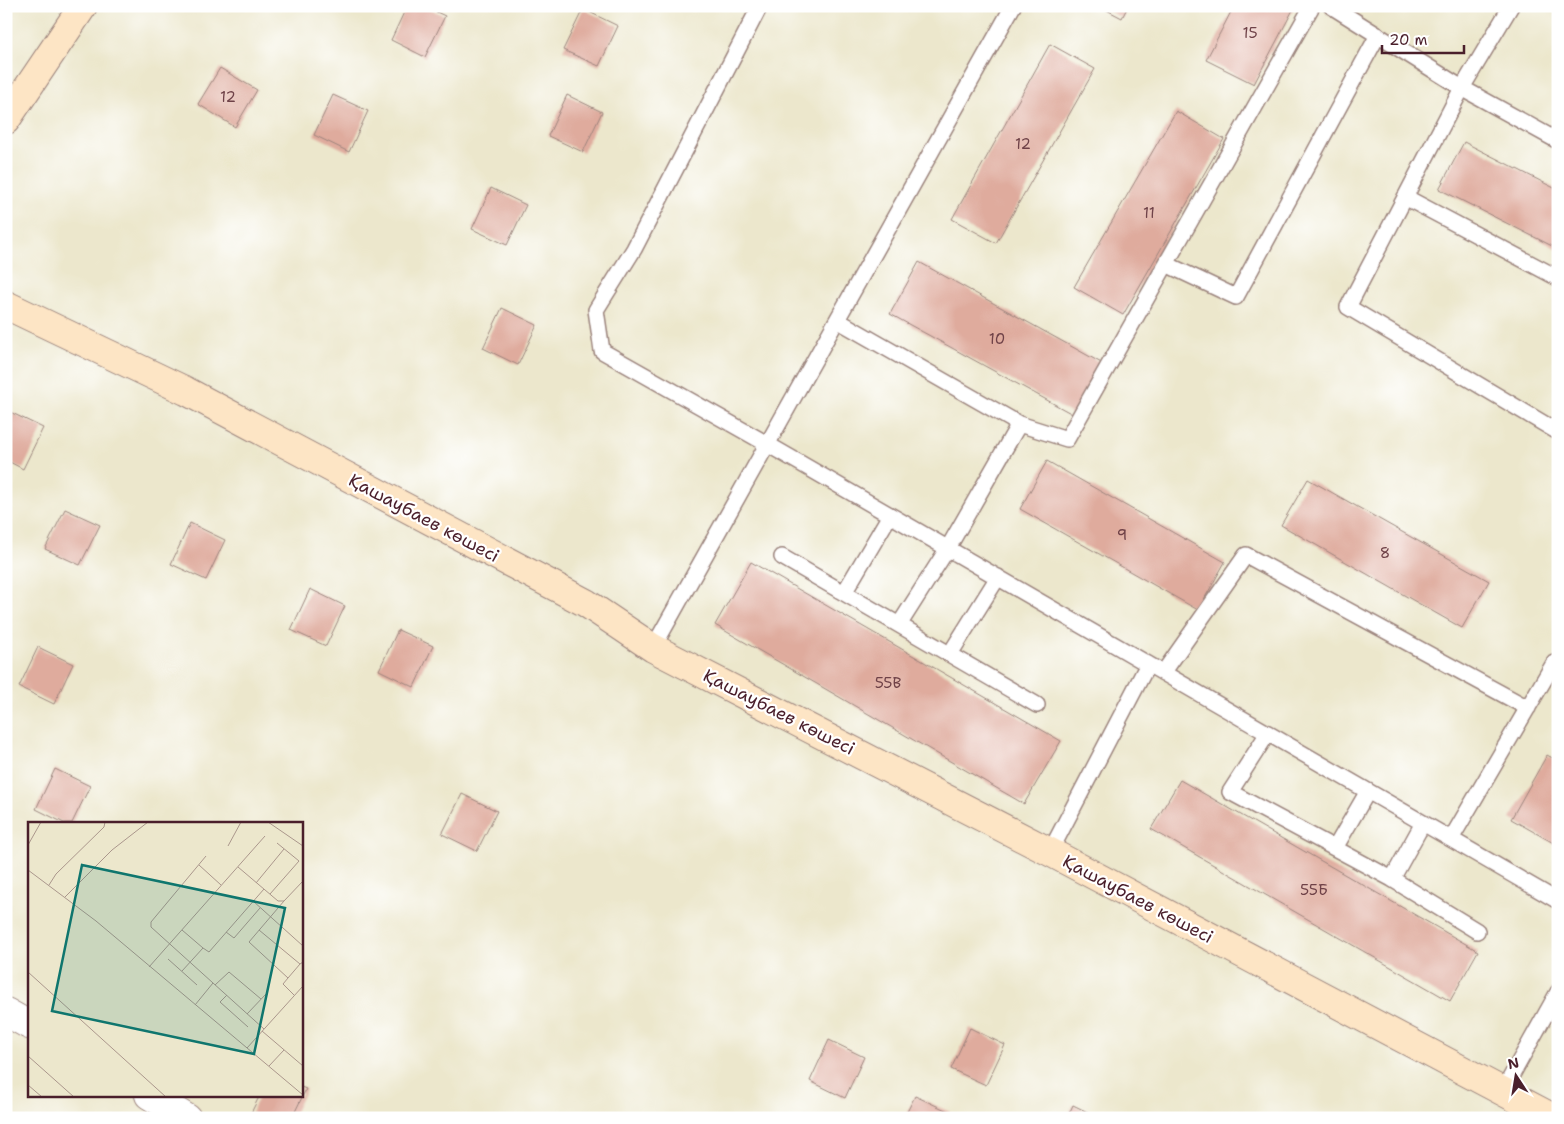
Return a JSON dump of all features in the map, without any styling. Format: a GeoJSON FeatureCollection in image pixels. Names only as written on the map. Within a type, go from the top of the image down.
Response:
{"type":"FeatureCollection","features":[{"type":"Feature","properties":{"kind":"street"},"geometry":{"type":"LineString","coordinates":[[6,120],[83,6]]}},
{"type":"Feature","properties":{"kind":"street","name":"Қашаубаев көшесі"},"geometry":{"type":"LineString","coordinates":[[6,305],[221,410],[586,603],[653,648],[1050,852],[1553,1118]]}},
{"type":"Feature","properties":{"kind":"street"},"geometry":{"type":"LineString","coordinates":[[6,1012],[28,1024]]}},
{"type":"Feature","properties":{"kind":"street"},"geometry":{"type":"LineString","coordinates":[[151,1096],[187,1118]]}},
{"type":"Feature","properties":{"kind":"lane"},"geometry":{"type":"LineString","coordinates":[[760,6],[634,249],[596,310],[602,351],[948,548],[1558,901]]}},
{"type":"Feature","properties":{"kind":"lane"},"geometry":{"type":"LineString","coordinates":[[653,648],[1013,6]]}},
{"type":"Feature","properties":{"kind":"lane"},"geometry":{"type":"LineString","coordinates":[[837,320],[1019,424],[1068,439],[1312,6]]}},
{"type":"Feature","properties":{"kind":"lane"},"geometry":{"type":"LineString","coordinates":[[1331,6],[1462,88],[1558,141]]}},
{"type":"Feature","properties":{"kind":"lane"},"geometry":{"type":"LineString","coordinates":[[1511,6],[1462,88],[1348,307],[1558,432]]}},
{"type":"Feature","properties":{"kind":"lane"},"geometry":{"type":"LineString","coordinates":[[1166,264],[1236,297],[1378,35]]}},
{"type":"Feature","properties":{"kind":"lane"},"geometry":{"type":"LineString","coordinates":[[1405,197],[1558,278]]}},
{"type":"Feature","properties":{"kind":"lane"},"geometry":{"type":"LineString","coordinates":[[899,625],[948,548],[1019,424]]}},
{"type":"Feature","properties":{"kind":"lane"},"geometry":{"type":"LineString","coordinates":[[844,593],[890,515]]}},
{"type":"Feature","properties":{"kind":"lane"},"geometry":{"type":"LineString","coordinates":[[1163,673],[1246,555],[1528,708]]}},
{"type":"Feature","properties":{"kind":"lane"},"geometry":{"type":"LineString","coordinates":[[782,557],[1037,705]]}},
{"type":"Feature","properties":{"kind":"lane"},"geometry":{"type":"LineString","coordinates":[[950,654],[998,577]]}},
{"type":"Feature","properties":{"kind":"lane"},"geometry":{"type":"LineString","coordinates":[[1451,839],[1554,663]]}},
{"type":"Feature","properties":{"kind":"lane"},"geometry":{"type":"LineString","coordinates":[[1050,852],[1148,664]]}},
{"type":"Feature","properties":{"kind":"lane"},"geometry":{"type":"LineString","coordinates":[[1268,733],[1230,792],[1392,879],[1477,931]]}},
{"type":"Feature","properties":{"kind":"lane"},"geometry":{"type":"LineString","coordinates":[[1335,848],[1368,791]]}},
{"type":"Feature","properties":{"kind":"lane"},"geometry":{"type":"LineString","coordinates":[[1392,879],[1423,823]]}},
{"type":"Feature","properties":{"kind":"lane"},"geometry":{"type":"LineString","coordinates":[[1504,1092],[1558,992]]}},
{"type":"Feature","properties":{"kind":"building"},"geometry":{"type":"Polygon","coordinates":[[[407,6],[424,6],[445,16],[425,57],[391,40],[407,6]]]}},
{"type":"Feature","properties":{"kind":"building"},"geometry":{"type":"Polygon","coordinates":[[[1099,6],[1128,6],[1122,18],[1099,6]]]}},
{"type":"Feature","properties":{"kind":"building"},"geometry":{"type":"Polygon","coordinates":[[[1234,6],[1295,6],[1254,84],[1206,60],[1234,6]]]}},
{"type":"Feature","properties":{"kind":"building"},"geometry":{"type":"Polygon","coordinates":[[[583,9],[618,26],[599,66],[563,50],[583,9]]]}},
{"type":"Feature","properties":{"kind":"building"},"geometry":{"type":"Polygon","coordinates":[[[1050,44],[1095,69],[996,243],[952,219],[1050,44]]]}},
{"type":"Feature","properties":{"kind":"building"},"geometry":{"type":"Polygon","coordinates":[[[220,68],[257,90],[235,127],[198,104],[220,68]]]}},
{"type":"Feature","properties":{"kind":"building"},"geometry":{"type":"Polygon","coordinates":[[[333,95],[368,111],[349,152],[314,135],[333,95]]]}},
{"type":"Feature","properties":{"kind":"building"},"geometry":{"type":"Polygon","coordinates":[[[567,95],[602,112],[583,152],[548,136],[567,95]]]}},
{"type":"Feature","properties":{"kind":"building"},"geometry":{"type":"Polygon","coordinates":[[[1176,111],[1224,139],[1123,315],[1074,287],[1176,111]]]}},
{"type":"Feature","properties":{"kind":"building"},"geometry":{"type":"Polygon","coordinates":[[[1464,142],[1558,190],[1558,249],[1439,189],[1464,142]]]}},
{"type":"Feature","properties":{"kind":"building"},"geometry":{"type":"Polygon","coordinates":[[[491,188],[526,205],[507,245],[472,229],[491,188]]]}},
{"type":"Feature","properties":{"kind":"building"},"geometry":{"type":"Polygon","coordinates":[[[919,262],[1105,365],[1076,416],[890,314],[919,262]]]}},
{"type":"Feature","properties":{"kind":"building"},"geometry":{"type":"Polygon","coordinates":[[[502,308],[537,325],[518,365],[483,348],[502,308]]]}},
{"type":"Feature","properties":{"kind":"building"},"geometry":{"type":"Polygon","coordinates":[[[8,411],[43,428],[23,469],[6,460],[6,415],[8,411]]]}},
{"type":"Feature","properties":{"kind":"building"},"geometry":{"type":"Polygon","coordinates":[[[1047,461],[1225,562],[1198,610],[1020,509],[1047,461]]]}},
{"type":"Feature","properties":{"kind":"building"},"geometry":{"type":"Polygon","coordinates":[[[1308,479],[1489,581],[1462,628],[1281,525],[1308,479]]]}},
{"type":"Feature","properties":{"kind":"building"},"geometry":{"type":"Polygon","coordinates":[[[65,509],[100,525],[80,565],[45,549],[65,509]]]}},
{"type":"Feature","properties":{"kind":"building"},"geometry":{"type":"Polygon","coordinates":[[[190,523],[225,540],[206,580],[171,564],[190,523]]]}},
{"type":"Feature","properties":{"kind":"building"},"geometry":{"type":"Polygon","coordinates":[[[751,562],[1061,741],[1024,804],[715,625],[751,562]]]}},
{"type":"Feature","properties":{"kind":"building"},"geometry":{"type":"Polygon","coordinates":[[[310,589],[345,606],[326,646],[291,630],[310,589]]]}},
{"type":"Feature","properties":{"kind":"building"},"geometry":{"type":"Polygon","coordinates":[[[398,630],[433,646],[414,687],[379,670],[398,630]]]}},
{"type":"Feature","properties":{"kind":"building"},"geometry":{"type":"Polygon","coordinates":[[[38,647],[73,664],[54,704],[19,687],[38,647]]]}},
{"type":"Feature","properties":{"kind":"building"},"geometry":{"type":"Polygon","coordinates":[[[1547,755],[1558,761],[1557,845],[1511,819],[1547,755]]]}},
{"type":"Feature","properties":{"kind":"building"},"geometry":{"type":"Polygon","coordinates":[[[55,769],[90,786],[72,822],[62,822],[36,809],[55,769]]]}},
{"type":"Feature","properties":{"kind":"building"},"geometry":{"type":"Polygon","coordinates":[[[1180,780],[1478,951],[1450,1001],[1151,829],[1180,780]]]}},
{"type":"Feature","properties":{"kind":"building"},"geometry":{"type":"Polygon","coordinates":[[[462,794],[497,811],[477,851],[442,834],[462,794]]]}},
{"type":"Feature","properties":{"kind":"building"},"geometry":{"type":"Polygon","coordinates":[[[970,1028],[1005,1045],[986,1085],[951,1069],[970,1028]]]}},
{"type":"Feature","properties":{"kind":"building"},"geometry":{"type":"Polygon","coordinates":[[[829,1040],[864,1057],[845,1098],[810,1081],[829,1040]]]}},
{"type":"Feature","properties":{"kind":"building"},"geometry":{"type":"Polygon","coordinates":[[[302,1087],[306,1089],[292,1118],[261,1118],[251,1113],[260,1096],[302,1096],[302,1087]]]}},
{"type":"Feature","properties":{"kind":"building"},"geometry":{"type":"Polygon","coordinates":[[[915,1096],[950,1112],[947,1118],[904,1118],[915,1096]]]}},
{"type":"Feature","properties":{"kind":"building"},"geometry":{"type":"Polygon","coordinates":[[[1073,1105],[1100,1118],[1067,1118],[1073,1105]]]}}]}
